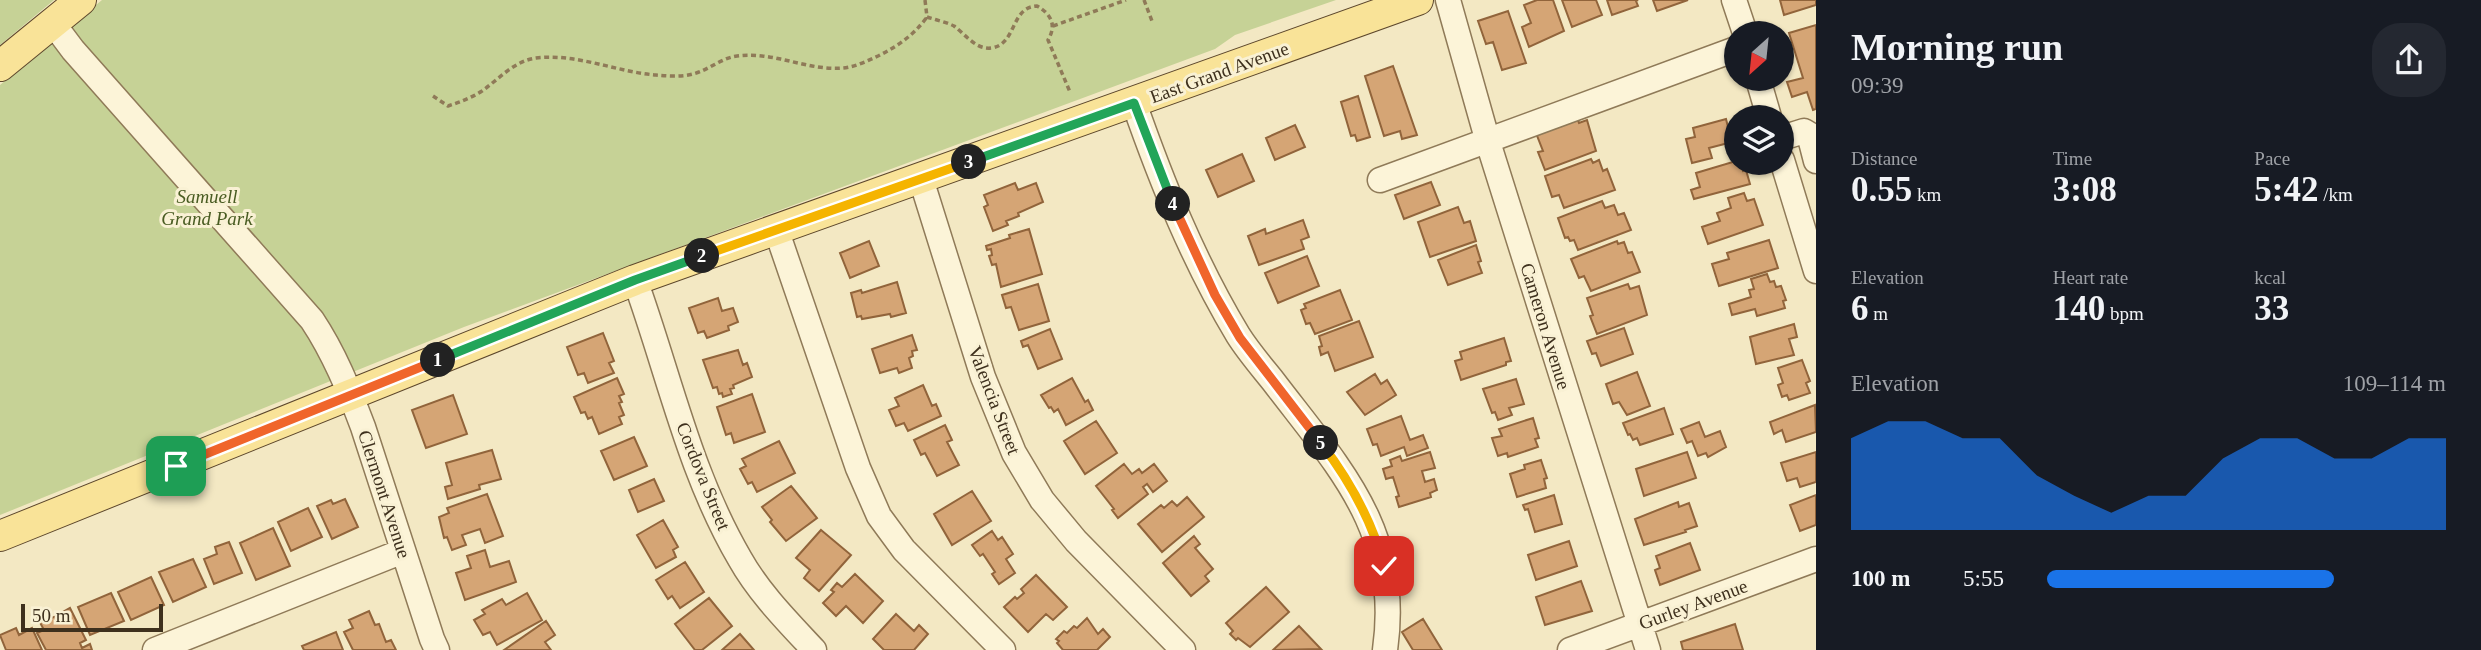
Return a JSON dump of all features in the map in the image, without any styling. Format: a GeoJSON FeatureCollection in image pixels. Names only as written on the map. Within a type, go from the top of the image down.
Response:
{"type":"FeatureCollection","features":[{"type":"Feature","properties":{"kind":"main road"},"geometry":{"type":"LineString","coordinates":[[0,66],[81,0]]}},
{"type":"Feature","properties":{"kind":"main road","name":"East Grand Avenue"},"geometry":{"type":"LineString","coordinates":[[0,536],[635,280],[1418,0]]}},
{"type":"Feature","properties":{"kind":"street","name":"Cameron Avenue"},"geometry":{"type":"LineString","coordinates":[[1448,0],[1488,142],[1648,650]]}},
{"type":"Feature","properties":{"kind":"street"},"geometry":{"type":"LineString","coordinates":[[1734,0],[1741,21]]}},
{"type":"Feature","properties":{"kind":"street","name":"Clermont Avenue"},"geometry":{"type":"LineString","coordinates":[[52,22],[82,60],[312,320],[323,336],[351,396],[432,639],[438,650]]}},
{"type":"Feature","properties":{"kind":"street"},"geometry":{"type":"LineString","coordinates":[[1380,180],[1724,54]]}},
{"type":"Feature","properties":{"kind":"street"},"geometry":{"type":"LineString","coordinates":[[1134,103],[1157,168],[1215,295],[1240,338],[1338,465],[1360,500],[1377,536],[1388,598],[1385,650]]}},
{"type":"Feature","properties":{"kind":"street"},"geometry":{"type":"LineString","coordinates":[[1794,134],[1812,132],[1816,160],[1794,163]]}},
{"type":"Feature","properties":{"kind":"street"},"geometry":{"type":"LineString","coordinates":[[1788,175],[1807,212],[1816,271]]}},
{"type":"Feature","properties":{"kind":"street","name":"Valencia Street"},"geometry":{"type":"LineString","coordinates":[[921,178],[983,377],[1014,453],[1042,500],[1076,541],[1183,650]]}},
{"type":"Feature","properties":{"kind":"street"},"geometry":{"type":"LineString","coordinates":[[776,229],[858,468],[879,516],[904,550],[1003,650]]}},
{"type":"Feature","properties":{"kind":"street","name":"Cordova Street"},"geometry":{"type":"LineString","coordinates":[[635,280],[692,456],[712,507],[741,562],[777,610],[814,650]]}},
{"type":"Feature","properties":{"kind":"street"},"geometry":{"type":"LineString","coordinates":[[155,650],[403,551]]}},
{"type":"Feature","properties":{"kind":"street","name":"Gurley Avenue"},"geometry":{"type":"LineString","coordinates":[[1570,650],[1816,559]]}},
{"type":"Feature","properties":{"kind":"path"},"geometry":{"type":"LineString","coordinates":[[925,0],[928,17]]}},
{"type":"Feature","properties":{"kind":"path"},"geometry":{"type":"LineString","coordinates":[[1053,26],[1126,0]]}},
{"type":"Feature","properties":{"kind":"path"},"geometry":{"type":"LineString","coordinates":[[1144,0],[1152,21]]}},
{"type":"Feature","properties":{"kind":"path"},"geometry":{"type":"LineString","coordinates":[[928,17],[948,23],[975,44],[989,48],[1003,42],[1020,13],[1030,6],[1044,9],[1053,26],[1048,40],[1070,92]]}},
{"type":"Feature","properties":{"kind":"path"},"geometry":{"type":"LineString","coordinates":[[433,96],[448,106],[464,101],[482,91],[514,66],[538,58],[571,58],[636,72],[670,76],[693,74],[728,58],[748,55],[845,68],[900,44],[928,17]]}},
{"type":"Feature","properties":{"kind":"green space"},"geometry":{"type":"Polygon","coordinates":[[[0,0],[54,0],[0,45],[0,0]]]}},
{"type":"Feature","properties":{"kind":"green space","name":"Samuell Grand Park"},"geometry":{"type":"Polygon","coordinates":[[[102,0],[1336,0],[1235,35],[1215,49],[464,327],[0,515],[0,85],[102,0]]]}},
{"type":"Feature","properties":{"kind":"building"},"geometry":{"type":"Polygon","coordinates":[[[1537,0],[1553,0],[1564,31],[1529,47],[1522,27],[1531,23],[1524,5],[1537,0]]]}},
{"type":"Feature","properties":{"kind":"building"},"geometry":{"type":"Polygon","coordinates":[[[1562,0],[1596,0],[1602,15],[1572,27],[1562,0]]]}},
{"type":"Feature","properties":{"kind":"building"},"geometry":{"type":"Polygon","coordinates":[[[1607,0],[1638,0],[1638,6],[1612,15],[1607,0]]]}},
{"type":"Feature","properties":{"kind":"building"},"geometry":{"type":"Polygon","coordinates":[[[1653,0],[1688,0],[1657,11],[1653,0]]]}},
{"type":"Feature","properties":{"kind":"building"},"geometry":{"type":"Polygon","coordinates":[[[1780,0],[1816,0],[1816,5],[1784,15],[1780,0]]]}},
{"type":"Feature","properties":{"kind":"building"},"geometry":{"type":"Polygon","coordinates":[[[1508,11],[1526,63],[1502,70],[1493,42],[1486,44],[1478,21],[1508,11]]]}},
{"type":"Feature","properties":{"kind":"building"},"geometry":{"type":"Polygon","coordinates":[[[1816,25],[1816,109],[1813,110],[1807,92],[1792,97],[1790,91],[1794,91],[1794,80],[1803,78],[1794,49],[1794,32],[1816,25]]]}},
{"type":"Feature","properties":{"kind":"building"},"geometry":{"type":"Polygon","coordinates":[[[1393,66],[1417,135],[1402,139],[1400,131],[1384,136],[1365,76],[1393,66]]]}},
{"type":"Feature","properties":{"kind":"building"},"geometry":{"type":"Polygon","coordinates":[[[1358,96],[1370,137],[1357,141],[1355,135],[1351,136],[1341,102],[1358,96]]]}},
{"type":"Feature","properties":{"kind":"building"},"geometry":{"type":"Polygon","coordinates":[[[1577,118],[1579,123],[1587,120],[1596,151],[1545,170],[1538,152],[1543,151],[1536,133],[1577,118]]]}},
{"type":"Feature","properties":{"kind":"building"},"geometry":{"type":"Polygon","coordinates":[[[1724,120],[1724,144],[1709,148],[1712,158],[1692,163],[1686,139],[1695,137],[1693,128],[1724,120]]]}},
{"type":"Feature","properties":{"kind":"building"},"geometry":{"type":"Polygon","coordinates":[[[1295,125],[1305,147],[1275,160],[1266,138],[1295,125]]]}},
{"type":"Feature","properties":{"kind":"building"},"geometry":{"type":"Polygon","coordinates":[[[1242,154],[1254,181],[1218,197],[1206,170],[1242,154]]]}},
{"type":"Feature","properties":{"kind":"building"},"geometry":{"type":"Polygon","coordinates":[[[1591,159],[1593,163],[1599,160],[1603,171],[1607,169],[1615,190],[1564,208],[1559,195],[1552,197],[1545,176],[1591,159]]]}},
{"type":"Feature","properties":{"kind":"building"},"geometry":{"type":"Polygon","coordinates":[[[1724,165],[1724,175],[1747,175],[1750,184],[1694,199],[1691,190],[1700,187],[1696,173],[1724,165]]]}},
{"type":"Feature","properties":{"kind":"building"},"geometry":{"type":"Polygon","coordinates":[[[1431,182],[1440,205],[1404,219],[1395,195],[1431,182]]]}},
{"type":"Feature","properties":{"kind":"building"},"geometry":{"type":"Polygon","coordinates":[[[1015,183],[1018,190],[1036,183],[1043,202],[1018,213],[1019,216],[1006,221],[1008,225],[993,231],[984,207],[988,205],[984,195],[1015,183]]]}},
{"type":"Feature","properties":{"kind":"building"},"geometry":{"type":"Polygon","coordinates":[[[1744,193],[1747,201],[1754,199],[1763,225],[1708,244],[1702,227],[1720,221],[1717,213],[1731,208],[1728,198],[1744,193]]]}},
{"type":"Feature","properties":{"kind":"building"},"geometry":{"type":"Polygon","coordinates":[[[1602,201],[1605,208],[1614,205],[1618,215],[1624,213],[1631,230],[1578,250],[1574,240],[1565,238],[1558,218],[1602,201]]]}},
{"type":"Feature","properties":{"kind":"building"},"geometry":{"type":"Polygon","coordinates":[[[1458,207],[1464,223],[1470,221],[1476,241],[1430,257],[1418,222],[1458,207]]]}},
{"type":"Feature","properties":{"kind":"building"},"geometry":{"type":"Polygon","coordinates":[[[1303,220],[1309,237],[1301,240],[1304,249],[1259,265],[1248,236],[1265,229],[1266,234],[1303,220]]]}},
{"type":"Feature","properties":{"kind":"building"},"geometry":{"type":"Polygon","coordinates":[[[1029,229],[1042,274],[1001,287],[996,264],[992,265],[989,256],[992,255],[991,249],[987,250],[986,246],[1029,229]]]}},
{"type":"Feature","properties":{"kind":"building"},"geometry":{"type":"Polygon","coordinates":[[[1769,240],[1778,268],[1719,286],[1712,264],[1729,259],[1727,253],[1769,240]]]}},
{"type":"Feature","properties":{"kind":"building"},"geometry":{"type":"Polygon","coordinates":[[[869,241],[879,266],[850,278],[840,253],[869,241]]]}},
{"type":"Feature","properties":{"kind":"building"},"geometry":{"type":"Polygon","coordinates":[[[1617,241],[1618,244],[1624,242],[1628,253],[1632,252],[1640,272],[1591,291],[1584,276],[1579,278],[1571,259],[1617,241]]]}},
{"type":"Feature","properties":{"kind":"building"},"geometry":{"type":"Polygon","coordinates":[[[1476,245],[1482,273],[1448,285],[1438,260],[1476,245]]]}},
{"type":"Feature","properties":{"kind":"building"},"geometry":{"type":"Polygon","coordinates":[[[1307,256],[1319,286],[1278,303],[1265,273],[1307,256]]]}},
{"type":"Feature","properties":{"kind":"building"},"geometry":{"type":"Polygon","coordinates":[[[1767,274],[1770,282],[1774,281],[1776,287],[1781,286],[1786,300],[1783,301],[1785,308],[1757,316],[1755,309],[1732,315],[1729,304],[1751,297],[1749,290],[1754,289],[1751,279],[1767,274]]]}},
{"type":"Feature","properties":{"kind":"building"},"geometry":{"type":"Polygon","coordinates":[[[897,282],[906,313],[891,317],[890,314],[862,319],[861,316],[857,317],[851,293],[861,290],[862,293],[897,282]]]}},
{"type":"Feature","properties":{"kind":"building"},"geometry":{"type":"Polygon","coordinates":[[[1038,284],[1049,321],[1019,330],[1011,307],[1006,308],[1002,295],[1038,284]]]}},
{"type":"Feature","properties":{"kind":"building"},"geometry":{"type":"Polygon","coordinates":[[[1628,284],[1630,289],[1639,286],[1647,315],[1597,334],[1587,298],[1628,284]]]}},
{"type":"Feature","properties":{"kind":"building"},"geometry":{"type":"Polygon","coordinates":[[[1340,290],[1352,320],[1315,334],[1310,323],[1306,324],[1301,310],[1306,308],[1304,304],[1340,290]]]}},
{"type":"Feature","properties":{"kind":"building"},"geometry":{"type":"Polygon","coordinates":[[[718,298],[722,311],[733,308],[738,322],[728,326],[729,330],[707,338],[704,331],[698,333],[689,308],[718,298]]]}},
{"type":"Feature","properties":{"kind":"building"},"geometry":{"type":"Polygon","coordinates":[[[1359,321],[1373,357],[1335,371],[1328,352],[1321,355],[1319,336],[1359,321]]]}},
{"type":"Feature","properties":{"kind":"building"},"geometry":{"type":"Polygon","coordinates":[[[1794,324],[1797,337],[1789,339],[1794,355],[1756,364],[1750,337],[1794,324]]]}},
{"type":"Feature","properties":{"kind":"building"},"geometry":{"type":"Polygon","coordinates":[[[1624,328],[1633,354],[1601,366],[1587,341],[1624,328]]]}},
{"type":"Feature","properties":{"kind":"building"},"geometry":{"type":"Polygon","coordinates":[[[1050,329],[1062,359],[1038,369],[1028,345],[1023,347],[1021,341],[1050,329]]]}},
{"type":"Feature","properties":{"kind":"building"},"geometry":{"type":"Polygon","coordinates":[[[603,333],[614,361],[609,363],[614,373],[588,383],[584,373],[578,375],[567,347],[603,333]]]}},
{"type":"Feature","properties":{"kind":"building"},"geometry":{"type":"Polygon","coordinates":[[[912,335],[917,350],[912,351],[913,356],[909,358],[912,368],[899,373],[897,368],[880,373],[872,349],[912,335]]]}},
{"type":"Feature","properties":{"kind":"building"},"geometry":{"type":"Polygon","coordinates":[[[1504,338],[1511,361],[1461,380],[1455,361],[1462,359],[1460,352],[1504,338]]]}},
{"type":"Feature","properties":{"kind":"building"},"geometry":{"type":"Polygon","coordinates":[[[738,350],[743,365],[747,363],[752,377],[733,385],[734,388],[730,389],[732,394],[723,397],[717,387],[713,388],[703,360],[738,350]]]}},
{"type":"Feature","properties":{"kind":"building"},"geometry":{"type":"Polygon","coordinates":[[[1802,360],[1810,381],[1806,383],[1810,393],[1789,400],[1787,395],[1782,397],[1778,385],[1783,383],[1778,368],[1802,360]]]}},
{"type":"Feature","properties":{"kind":"building"},"geometry":{"type":"Polygon","coordinates":[[[1637,372],[1650,406],[1627,415],[1619,402],[1613,404],[1606,384],[1637,372]]]}},
{"type":"Feature","properties":{"kind":"building"},"geometry":{"type":"Polygon","coordinates":[[[1375,374],[1381,384],[1387,380],[1396,395],[1365,415],[1347,392],[1375,374]]]}},
{"type":"Feature","properties":{"kind":"building"},"geometry":{"type":"Polygon","coordinates":[[[617,378],[624,394],[619,396],[624,415],[619,417],[622,424],[599,434],[592,417],[588,419],[585,412],[581,413],[574,397],[617,378]]]}},
{"type":"Feature","properties":{"kind":"building"},"geometry":{"type":"Polygon","coordinates":[[[1072,378],[1085,402],[1088,400],[1093,410],[1066,425],[1058,409],[1054,412],[1049,408],[1041,395],[1072,378]]]}},
{"type":"Feature","properties":{"kind":"building"},"geometry":{"type":"Polygon","coordinates":[[[1516,379],[1524,404],[1509,408],[1512,415],[1498,420],[1495,412],[1492,413],[1483,389],[1516,379]]]}},
{"type":"Feature","properties":{"kind":"building"},"geometry":{"type":"Polygon","coordinates":[[[923,385],[932,406],[936,404],[941,416],[908,431],[904,423],[896,426],[889,410],[899,406],[895,398],[923,385]]]}},
{"type":"Feature","properties":{"kind":"building"},"geometry":{"type":"Polygon","coordinates":[[[752,394],[765,432],[734,443],[731,433],[726,435],[717,407],[752,394]]]}},
{"type":"Feature","properties":{"kind":"building"},"geometry":{"type":"Polygon","coordinates":[[[453,395],[467,434],[426,448],[412,410],[453,395]]]}},
{"type":"Feature","properties":{"kind":"building"},"geometry":{"type":"Polygon","coordinates":[[[1815,405],[1816,432],[1786,442],[1782,430],[1774,434],[1770,422],[1815,405]]]}},
{"type":"Feature","properties":{"kind":"building"},"geometry":{"type":"Polygon","coordinates":[[[1664,408],[1673,434],[1640,445],[1637,438],[1633,440],[1630,434],[1628,435],[1623,423],[1664,408]]]}},
{"type":"Feature","properties":{"kind":"building"},"geometry":{"type":"Polygon","coordinates":[[[1401,416],[1410,440],[1423,435],[1428,448],[1407,456],[1404,447],[1381,456],[1367,429],[1401,416]]]}},
{"type":"Feature","properties":{"kind":"building"},"geometry":{"type":"Polygon","coordinates":[[[1533,418],[1539,438],[1535,439],[1538,447],[1508,457],[1507,453],[1498,456],[1492,438],[1502,436],[1499,429],[1533,418]]]}},
{"type":"Feature","properties":{"kind":"building"},"geometry":{"type":"Polygon","coordinates":[[[1096,421],[1117,453],[1085,474],[1064,441],[1096,421]]]}},
{"type":"Feature","properties":{"kind":"building"},"geometry":{"type":"Polygon","coordinates":[[[1699,422],[1705,437],[1720,431],[1726,447],[1708,457],[1706,453],[1698,456],[1692,441],[1687,443],[1681,429],[1699,422]]]}},
{"type":"Feature","properties":{"kind":"building"},"geometry":{"type":"Polygon","coordinates":[[[945,425],[952,440],[947,442],[959,465],[937,476],[925,453],[921,455],[914,440],[945,425]]]}},
{"type":"Feature","properties":{"kind":"building"},"geometry":{"type":"Polygon","coordinates":[[[634,437],[647,466],[614,480],[601,451],[634,437]]]}},
{"type":"Feature","properties":{"kind":"building"},"geometry":{"type":"Polygon","coordinates":[[[779,441],[795,473],[757,492],[752,482],[748,484],[740,469],[746,466],[742,459],[779,441]]]}},
{"type":"Feature","properties":{"kind":"building"},"geometry":{"type":"Polygon","coordinates":[[[492,450],[501,479],[479,485],[480,489],[448,499],[445,487],[452,485],[446,463],[492,450]]]}},
{"type":"Feature","properties":{"kind":"building"},"geometry":{"type":"Polygon","coordinates":[[[1430,452],[1435,468],[1422,471],[1425,482],[1434,479],[1437,490],[1430,493],[1431,497],[1399,507],[1396,497],[1399,496],[1393,477],[1386,479],[1383,469],[1392,466],[1390,460],[1400,456],[1402,461],[1430,452]]]}},
{"type":"Feature","properties":{"kind":"building"},"geometry":{"type":"Polygon","coordinates":[[[1687,452],[1696,478],[1644,496],[1636,469],[1687,452]]]}},
{"type":"Feature","properties":{"kind":"building"},"geometry":{"type":"Polygon","coordinates":[[[1816,452],[1816,482],[1800,487],[1797,478],[1787,481],[1781,463],[1816,452]]]}},
{"type":"Feature","properties":{"kind":"building"},"geometry":{"type":"Polygon","coordinates":[[[1541,460],[1547,478],[1544,479],[1546,488],[1517,497],[1510,474],[1525,469],[1524,465],[1541,460]]]}},
{"type":"Feature","properties":{"kind":"building"},"geometry":{"type":"Polygon","coordinates":[[[1124,464],[1132,474],[1139,469],[1142,473],[1154,464],[1167,481],[1153,492],[1147,484],[1143,487],[1148,494],[1118,518],[1096,486],[1124,464]]]}},
{"type":"Feature","properties":{"kind":"building"},"geometry":{"type":"Polygon","coordinates":[[[654,479],[664,501],[638,512],[629,490],[654,479]]]}},
{"type":"Feature","properties":{"kind":"building"},"geometry":{"type":"Polygon","coordinates":[[[791,486],[817,518],[786,541],[770,522],[772,520],[762,507],[791,486]]]}},
{"type":"Feature","properties":{"kind":"building"},"geometry":{"type":"Polygon","coordinates":[[[972,491],[991,521],[952,545],[934,514],[972,491]]]}},
{"type":"Feature","properties":{"kind":"building"},"geometry":{"type":"Polygon","coordinates":[[[487,494],[503,536],[485,543],[480,529],[462,535],[466,545],[452,550],[447,537],[444,538],[439,517],[449,513],[447,508],[487,494]]]}},
{"type":"Feature","properties":{"kind":"building"},"geometry":{"type":"Polygon","coordinates":[[[1554,495],[1562,524],[1535,532],[1528,509],[1525,510],[1523,505],[1554,495]]]}},
{"type":"Feature","properties":{"kind":"building"},"geometry":{"type":"Polygon","coordinates":[[[1816,495],[1816,525],[1800,531],[1790,505],[1816,495]]]}},
{"type":"Feature","properties":{"kind":"building"},"geometry":{"type":"Polygon","coordinates":[[[1187,497],[1204,517],[1162,552],[1138,524],[1161,505],[1164,508],[1172,501],[1177,506],[1187,497]]]}},
{"type":"Feature","properties":{"kind":"building"},"geometry":{"type":"Polygon","coordinates":[[[345,499],[358,527],[332,539],[317,506],[331,500],[333,504],[345,499]]]}},
{"type":"Feature","properties":{"kind":"building"},"geometry":{"type":"Polygon","coordinates":[[[1678,502],[1679,507],[1689,503],[1697,526],[1644,545],[1635,519],[1678,502]]]}},
{"type":"Feature","properties":{"kind":"building"},"geometry":{"type":"Polygon","coordinates":[[[308,508],[322,537],[291,551],[278,522],[308,508]]]}},
{"type":"Feature","properties":{"kind":"building"},"geometry":{"type":"Polygon","coordinates":[[[663,520],[678,547],[673,550],[676,557],[656,568],[637,535],[663,520]]]}},
{"type":"Feature","properties":{"kind":"building"},"geometry":{"type":"Polygon","coordinates":[[[273,528],[290,566],[256,580],[240,543],[273,528]]]}},
{"type":"Feature","properties":{"kind":"building"},"geometry":{"type":"Polygon","coordinates":[[[821,530],[851,555],[819,591],[804,578],[810,570],[796,558],[821,530]]]}},
{"type":"Feature","properties":{"kind":"building"},"geometry":{"type":"Polygon","coordinates":[[[992,531],[998,540],[1002,537],[1013,554],[1006,559],[1015,573],[999,584],[992,574],[995,572],[983,554],[980,556],[972,545],[992,531]]]}},
{"type":"Feature","properties":{"kind":"building"},"geometry":{"type":"Polygon","coordinates":[[[1194,536],[1200,544],[1195,548],[1213,569],[1205,576],[1209,581],[1191,596],[1163,563],[1194,536]]]}},
{"type":"Feature","properties":{"kind":"building"},"geometry":{"type":"Polygon","coordinates":[[[1569,541],[1577,566],[1536,580],[1528,555],[1569,541]]]}},
{"type":"Feature","properties":{"kind":"building"},"geometry":{"type":"Polygon","coordinates":[[[229,542],[242,573],[214,584],[204,559],[217,554],[215,547],[229,542]]]}},
{"type":"Feature","properties":{"kind":"building"},"geometry":{"type":"Polygon","coordinates":[[[1690,543],[1700,570],[1660,585],[1655,570],[1660,568],[1656,556],[1690,543]]]}},
{"type":"Feature","properties":{"kind":"building"},"geometry":{"type":"Polygon","coordinates":[[[485,550],[490,567],[509,561],[516,582],[465,600],[456,573],[471,568],[467,556],[485,550]]]}},
{"type":"Feature","properties":{"kind":"building"},"geometry":{"type":"Polygon","coordinates":[[[193,559],[206,587],[173,602],[159,572],[193,559]]]}},
{"type":"Feature","properties":{"kind":"building"},"geometry":{"type":"Polygon","coordinates":[[[685,562],[704,592],[680,608],[672,596],[668,599],[656,580],[685,562]]]}},
{"type":"Feature","properties":{"kind":"building"},"geometry":{"type":"Polygon","coordinates":[[[855,574],[883,601],[863,623],[846,606],[836,616],[823,603],[834,592],[831,590],[837,583],[842,587],[855,574]]]}},
{"type":"Feature","properties":{"kind":"building"},"geometry":{"type":"Polygon","coordinates":[[[1036,575],[1067,607],[1053,620],[1046,614],[1028,632],[1004,607],[1024,593],[1021,589],[1036,575]]]}},
{"type":"Feature","properties":{"kind":"building"},"geometry":{"type":"Polygon","coordinates":[[[151,577],[164,605],[131,620],[118,592],[151,577]]]}},
{"type":"Feature","properties":{"kind":"building"},"geometry":{"type":"Polygon","coordinates":[[[1581,581],[1592,611],[1545,625],[1536,597],[1581,581]]]}},
{"type":"Feature","properties":{"kind":"building"},"geometry":{"type":"Polygon","coordinates":[[[1266,587],[1289,612],[1250,647],[1230,634],[1233,631],[1226,623],[1266,587]]]}},
{"type":"Feature","properties":{"kind":"building"},"geometry":{"type":"Polygon","coordinates":[[[111,593],[124,621],[90,635],[78,607],[111,593]]]}},
{"type":"Feature","properties":{"kind":"building"},"geometry":{"type":"Polygon","coordinates":[[[527,593],[542,620],[497,645],[490,632],[483,635],[474,620],[485,614],[482,610],[502,599],[506,605],[527,593]]]}},
{"type":"Feature","properties":{"kind":"building"},"geometry":{"type":"Polygon","coordinates":[[[709,598],[732,626],[702,650],[695,650],[675,624],[709,598]]]}},
{"type":"Feature","properties":{"kind":"building"},"geometry":{"type":"Polygon","coordinates":[[[70,608],[86,640],[80,643],[82,648],[90,644],[92,650],[46,650],[37,633],[44,630],[36,615],[47,609],[52,618],[70,608]]]}},
{"type":"Feature","properties":{"kind":"building"},"geometry":{"type":"Polygon","coordinates":[[[369,611],[375,625],[379,624],[386,642],[391,640],[396,650],[353,650],[344,632],[353,628],[349,620],[369,611]]]}},
{"type":"Feature","properties":{"kind":"building"},"geometry":{"type":"Polygon","coordinates":[[[896,614],[914,631],[919,625],[928,634],[914,650],[884,650],[873,639],[896,614]]]}},
{"type":"Feature","properties":{"kind":"building"},"geometry":{"type":"Polygon","coordinates":[[[1087,618],[1098,634],[1103,629],[1110,637],[1097,650],[1063,650],[1056,639],[1064,631],[1067,633],[1074,626],[1077,628],[1087,618]]]}},
{"type":"Feature","properties":{"kind":"building"},"geometry":{"type":"Polygon","coordinates":[[[1423,619],[1442,650],[1413,650],[1402,632],[1423,619]]]}},
{"type":"Feature","properties":{"kind":"building"},"geometry":{"type":"Polygon","coordinates":[[[546,621],[555,635],[545,642],[551,650],[504,650],[546,621]]]}},
{"type":"Feature","properties":{"kind":"building"},"geometry":{"type":"Polygon","coordinates":[[[1735,624],[1743,650],[1683,650],[1681,642],[1735,624]]]}},
{"type":"Feature","properties":{"kind":"building"},"geometry":{"type":"Polygon","coordinates":[[[1299,626],[1321,649],[1273,650],[1299,626]]]}},
{"type":"Feature","properties":{"kind":"building"},"geometry":{"type":"Polygon","coordinates":[[[16,628],[19,635],[32,628],[42,650],[6,650],[0,635],[16,628]]]}},
{"type":"Feature","properties":{"kind":"building"},"geometry":{"type":"Polygon","coordinates":[[[336,632],[343,650],[304,650],[302,646],[336,632]]]}},
{"type":"Feature","properties":{"kind":"building"},"geometry":{"type":"Polygon","coordinates":[[[740,634],[754,650],[722,650],[740,634]]]}},
{"type":"Feature","properties":{"kind":"route"},"geometry":{"type":"LineString","coordinates":[[176,466],[635,280],[1134,103],[1157,168],[1215,295],[1240,338],[1338,465],[1360,500],[1377,536],[1384,566]]}}]}
